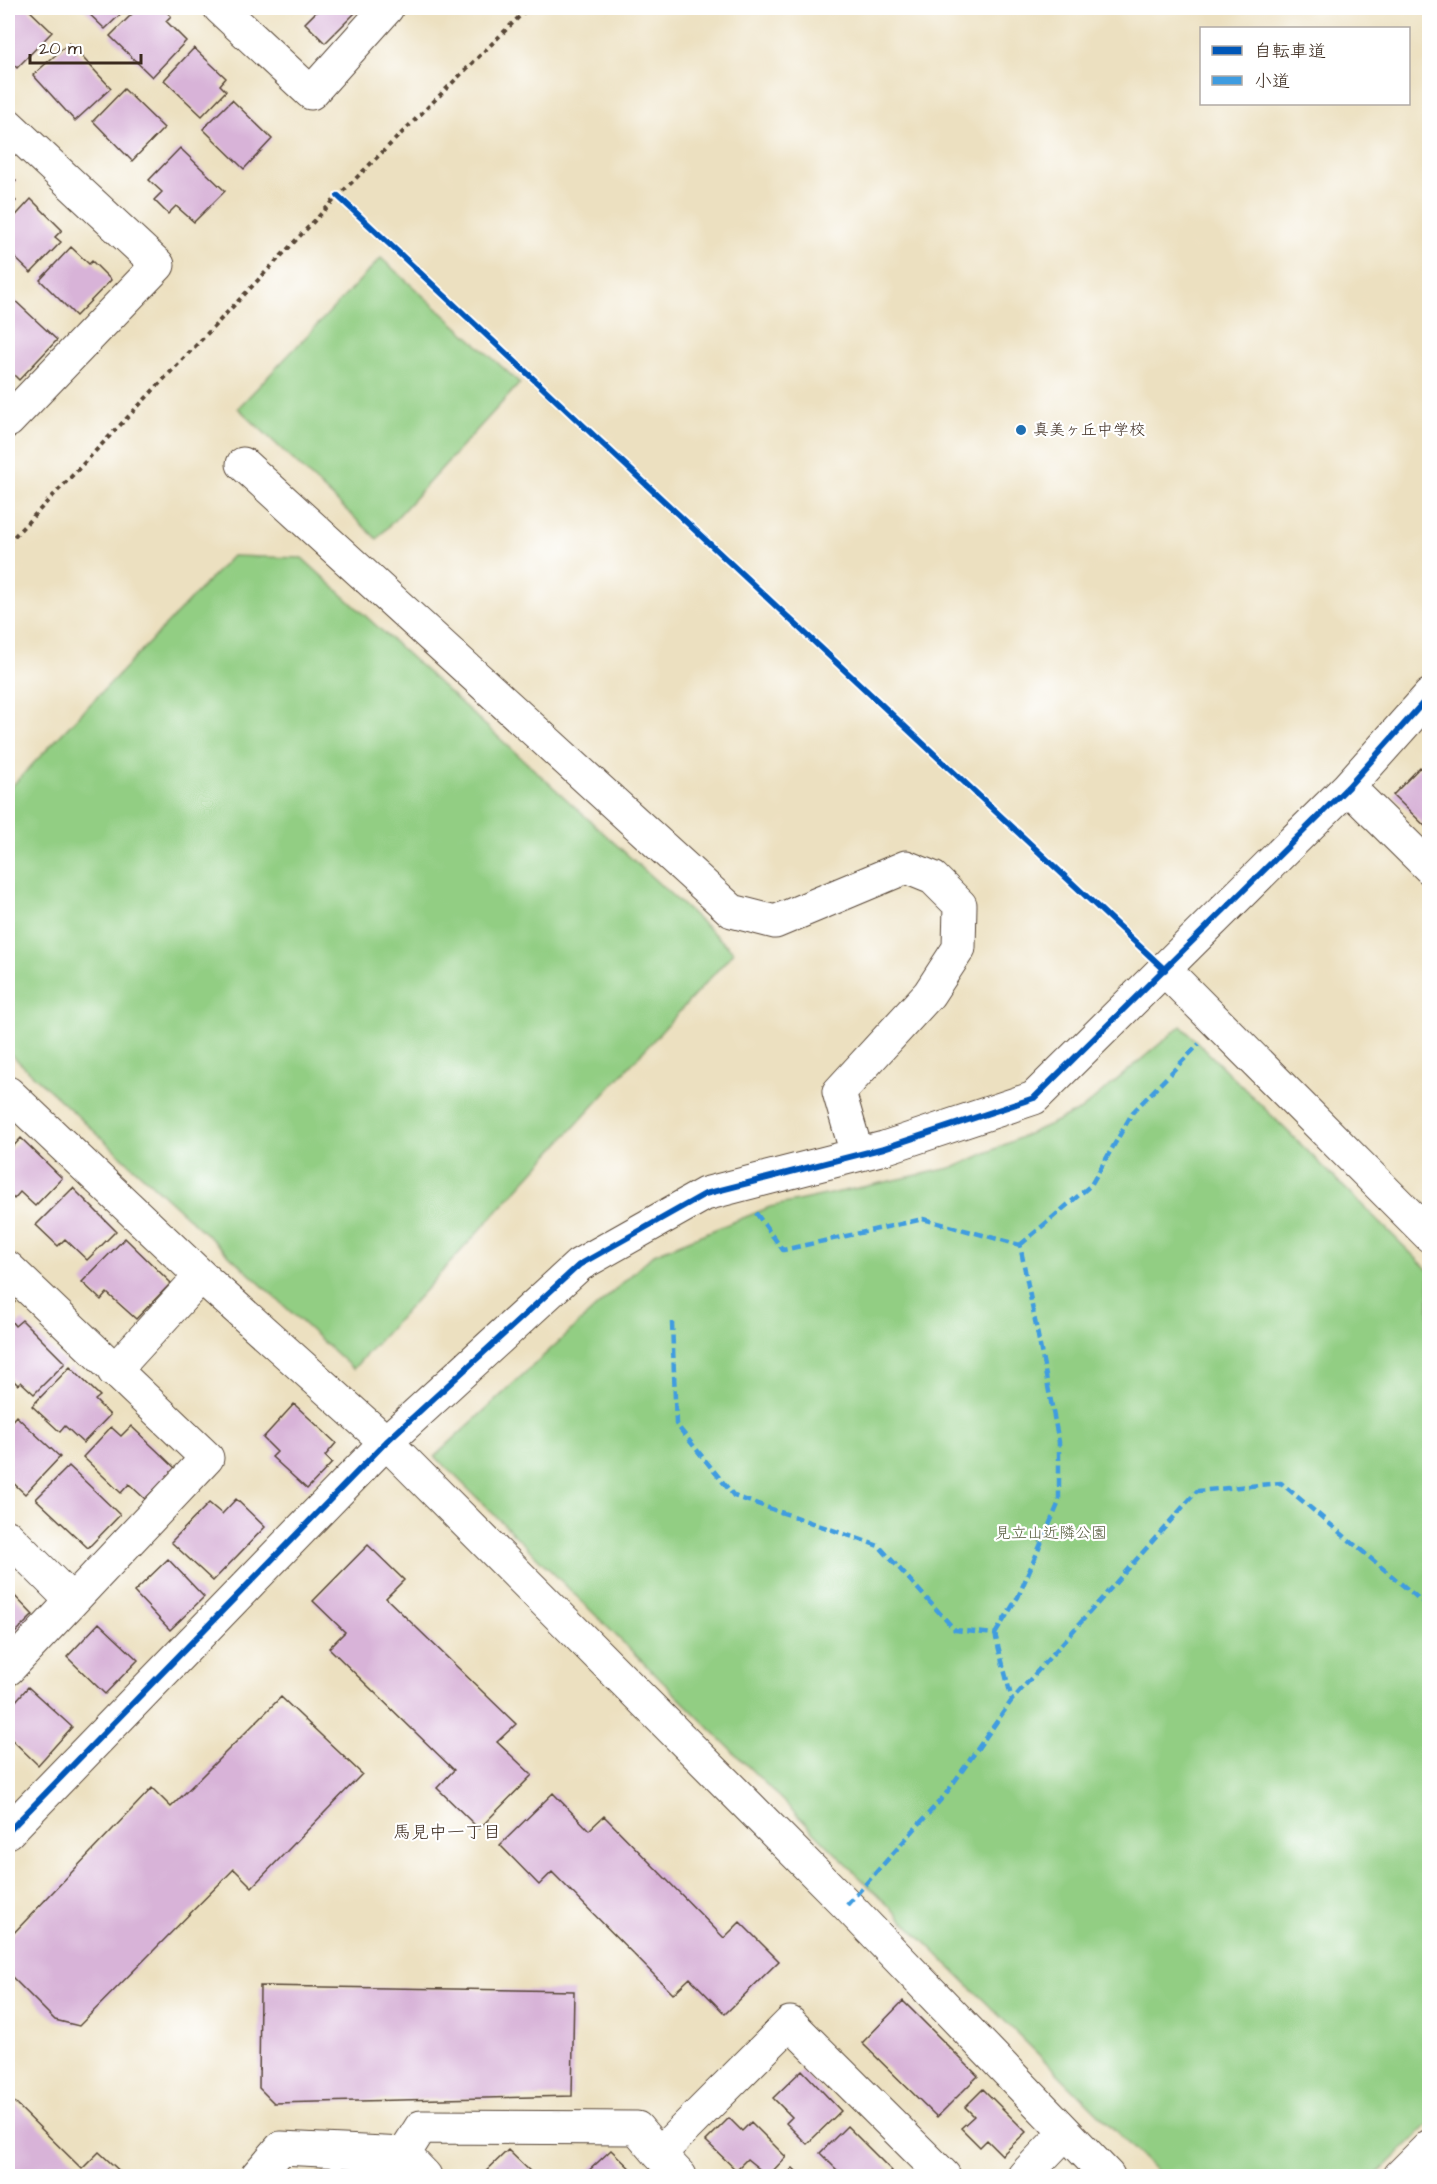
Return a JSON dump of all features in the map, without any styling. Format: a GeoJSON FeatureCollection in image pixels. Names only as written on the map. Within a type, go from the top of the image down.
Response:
{"type":"FeatureCollection","features":[{"type":"Feature","properties":{"kind":"street"},"geometry":{"type":"LineString","coordinates":[[220,8],[310,93],[387,8]]}},
{"type":"Feature","properties":{"kind":"street"},"geometry":{"type":"LineString","coordinates":[[8,124],[158,265],[8,421]]}},
{"type":"Feature","properties":{"kind":"street"},"geometry":{"type":"LineString","coordinates":[[243,464],[732,911],[775,922],[906,867],[933,878],[960,905],[959,948],[929,994],[839,1092],[857,1155]]}},
{"type":"Feature","properties":{"kind":"street"},"geometry":{"type":"LineString","coordinates":[[12,1819],[386,1442],[579,1265],[705,1194],[857,1155],[1034,1098],[1348,786],[1430,695]]}},
{"type":"Feature","properties":{"kind":"street"},"geometry":{"type":"LineString","coordinates":[[1348,786],[1430,868]]}},
{"type":"Feature","properties":{"kind":"street"},"geometry":{"type":"LineString","coordinates":[[1165,970],[1430,1236]]}},
{"type":"Feature","properties":{"kind":"street"},"geometry":{"type":"LineString","coordinates":[[8,1093],[201,1276],[386,1442],[847,1905],[1108,2176]]}},
{"type":"Feature","properties":{"kind":"street"},"geometry":{"type":"LineString","coordinates":[[8,1268],[207,1458],[8,1669]]}},
{"type":"Feature","properties":{"kind":"street"},"geometry":{"type":"LineString","coordinates":[[114,1371],[201,1276]]}},
{"type":"Feature","properties":{"kind":"street"},"geometry":{"type":"LineString","coordinates":[[8,1537],[72,1600]]}},
{"type":"Feature","properties":{"kind":"street"},"geometry":{"type":"LineString","coordinates":[[257,2176],[281,2148],[415,2165],[421,2127],[637,2128],[670,2165],[790,2023],[944,2176]]}},
{"type":"Feature","properties":{"kind":"street"},"geometry":{"type":"LineString","coordinates":[[1024,2176],[1065,2133]]}},
{"type":"Feature","properties":{"kind":"street"},"geometry":{"type":"LineString","coordinates":[[1400,2176],[1430,2146]]}},
{"type":"Feature","properties":{"kind":"path"},"geometry":{"type":"LineString","coordinates":[[8,543],[338,195],[528,8]]}},
{"type":"Feature","properties":{"kind":"green space"},"geometry":{"type":"Polygon","coordinates":[[[381,258],[520,383],[377,539],[238,408],[381,258]]]}},
{"type":"Feature","properties":{"kind":"green space"},"geometry":{"type":"Polygon","coordinates":[[[232,556],[302,558],[734,952],[353,1369],[8,1052],[8,790],[232,556]]]}},
{"type":"Feature","properties":{"kind":"green space","name":"見立山近隣公園"},"geometry":{"type":"Polygon","coordinates":[[[1181,1026],[1429,1271],[1429,2124],[1376,2176],[1161,2176],[435,1456],[654,1254],[770,1207],[955,1167],[1081,1110],[1181,1026]]]}},
{"type":"Feature","properties":{"kind":"building"},"geometry":{"type":"Polygon","coordinates":[[[8,8],[27,8],[52,32],[17,68],[8,59],[8,8]]]}},
{"type":"Feature","properties":{"kind":"building"},"geometry":{"type":"Polygon","coordinates":[[[83,8],[127,8],[105,29],[83,8]]]}},
{"type":"Feature","properties":{"kind":"building"},"geometry":{"type":"Polygon","coordinates":[[[138,8],[162,8],[171,16],[166,21],[186,41],[152,77],[110,36],[138,8]]]}},
{"type":"Feature","properties":{"kind":"building"},"geometry":{"type":"Polygon","coordinates":[[[311,8],[360,8],[325,43],[305,23],[316,12],[311,8]]]}},
{"type":"Feature","properties":{"kind":"building"},"geometry":{"type":"Polygon","coordinates":[[[69,43],[111,88],[75,121],[33,75],[69,43]]]}},
{"type":"Feature","properties":{"kind":"building"},"geometry":{"type":"Polygon","coordinates":[[[194,48],[226,78],[220,85],[226,91],[202,116],[164,80],[194,48]]]}},
{"type":"Feature","properties":{"kind":"building"},"geometry":{"type":"Polygon","coordinates":[[[124,89],[164,128],[132,161],[93,121],[124,89]]]}},
{"type":"Feature","properties":{"kind":"building"},"geometry":{"type":"Polygon","coordinates":[[[232,100],[272,139],[244,169],[203,129],[232,100]]]}},
{"type":"Feature","properties":{"kind":"building"},"geometry":{"type":"Polygon","coordinates":[[[180,148],[225,191],[194,222],[176,206],[168,214],[154,200],[162,192],[149,180],[180,148]]]}},
{"type":"Feature","properties":{"kind":"building"},"geometry":{"type":"Polygon","coordinates":[[[8,172],[16,181],[8,190],[8,172]]]}},
{"type":"Feature","properties":{"kind":"building"},"geometry":{"type":"Polygon","coordinates":[[[8,193],[16,201],[8,209],[8,193]]]}},
{"type":"Feature","properties":{"kind":"building"},"geometry":{"type":"Polygon","coordinates":[[[31,199],[62,230],[55,237],[61,242],[31,273],[8,251],[8,224],[31,199]]]}},
{"type":"Feature","properties":{"kind":"building"},"geometry":{"type":"Polygon","coordinates":[[[71,247],[89,264],[92,261],[111,280],[76,316],[40,280],[71,247]]]}},
{"type":"Feature","properties":{"kind":"building"},"geometry":{"type":"Polygon","coordinates":[[[10,296],[57,340],[19,380],[8,369],[8,299],[10,296]]]}},
{"type":"Feature","properties":{"kind":"building"},"geometry":{"type":"Polygon","coordinates":[[[1420,767],[1430,776],[1430,831],[1393,795],[1420,767]]]}},
{"type":"Feature","properties":{"kind":"building"},"geometry":{"type":"Polygon","coordinates":[[[21,1138],[62,1178],[35,1206],[20,1192],[14,1199],[8,1193],[8,1152],[21,1138]]]}},
{"type":"Feature","properties":{"kind":"building"},"geometry":{"type":"Polygon","coordinates":[[[73,1188],[116,1231],[87,1260],[65,1239],[58,1246],[36,1225],[73,1188]]]}},
{"type":"Feature","properties":{"kind":"building"},"geometry":{"type":"Polygon","coordinates":[[[125,1238],[171,1283],[136,1319],[107,1293],[101,1300],[82,1282],[125,1238]]]}},
{"type":"Feature","properties":{"kind":"building"},"geometry":{"type":"Polygon","coordinates":[[[8,1295],[15,1302],[8,1310],[8,1295]]]}},
{"type":"Feature","properties":{"kind":"building"},"geometry":{"type":"Polygon","coordinates":[[[22,1320],[65,1363],[34,1394],[21,1382],[18,1385],[8,1375],[8,1325],[11,1321],[15,1326],[22,1320]]]}},
{"type":"Feature","properties":{"kind":"building"},"geometry":{"type":"Polygon","coordinates":[[[70,1367],[100,1396],[95,1400],[110,1415],[83,1443],[65,1426],[60,1432],[32,1406],[70,1367]]]}},
{"type":"Feature","properties":{"kind":"building"},"geometry":{"type":"Polygon","coordinates":[[[294,1404],[336,1443],[325,1456],[332,1463],[307,1489],[272,1457],[277,1452],[263,1438],[294,1404]]]}},
{"type":"Feature","properties":{"kind":"building"},"geometry":{"type":"Polygon","coordinates":[[[16,1416],[60,1457],[25,1494],[8,1478],[8,1425],[16,1416]]]}},
{"type":"Feature","properties":{"kind":"building"},"geometry":{"type":"Polygon","coordinates":[[[131,1426],[175,1468],[145,1499],[129,1484],[121,1493],[83,1457],[111,1427],[121,1436],[131,1426]]]}},
{"type":"Feature","properties":{"kind":"building"},"geometry":{"type":"Polygon","coordinates":[[[69,1466],[120,1515],[88,1548],[36,1499],[69,1466]]]}},
{"type":"Feature","properties":{"kind":"building"},"geometry":{"type":"Polygon","coordinates":[[[236,1499],[265,1527],[213,1581],[171,1542],[209,1503],[222,1514],[236,1499]]]}},
{"type":"Feature","properties":{"kind":"building"},"geometry":{"type":"Polygon","coordinates":[[[368,1545],[404,1580],[386,1598],[516,1724],[497,1742],[532,1775],[479,1829],[437,1788],[454,1770],[329,1648],[345,1632],[313,1601],[368,1545]]]}},
{"type":"Feature","properties":{"kind":"building"},"geometry":{"type":"Polygon","coordinates":[[[168,1559],[204,1597],[170,1630],[134,1592],[168,1559]]]}},
{"type":"Feature","properties":{"kind":"building"},"geometry":{"type":"Polygon","coordinates":[[[8,1589],[33,1615],[8,1640],[8,1589]]]}},
{"type":"Feature","properties":{"kind":"building"},"geometry":{"type":"Polygon","coordinates":[[[99,1623],[138,1660],[105,1694],[67,1657],[99,1623]]]}},
{"type":"Feature","properties":{"kind":"building"},"geometry":{"type":"Polygon","coordinates":[[[28,1687],[72,1727],[38,1765],[8,1736],[8,1710],[28,1687]]]}},
{"type":"Feature","properties":{"kind":"building"},"geometry":{"type":"Polygon","coordinates":[[[281,1697],[362,1774],[252,1887],[234,1869],[79,2026],[55,2020],[8,1973],[8,1939],[152,1788],[171,1807],[281,1697]]]}},
{"type":"Feature","properties":{"kind":"building"},"geometry":{"type":"Polygon","coordinates":[[[553,1793],[589,1830],[604,1816],[724,1938],[740,1922],[779,1961],[725,2014],[690,1978],[673,1994],[552,1872],[539,1885],[500,1845],[553,1793]]]}},
{"type":"Feature","properties":{"kind":"building"},"geometry":{"type":"Polygon","coordinates":[[[260,1986],[574,1991],[572,2096],[274,2103],[259,2088],[260,1986]]]}},
{"type":"Feature","properties":{"kind":"building"},"geometry":{"type":"Polygon","coordinates":[[[903,2001],[978,2076],[937,2117],[862,2043],[903,2001]]]}},
{"type":"Feature","properties":{"kind":"building"},"geometry":{"type":"Polygon","coordinates":[[[802,2070],[841,2111],[807,2144],[786,2123],[792,2117],[773,2098],[802,2070]]]}},
{"type":"Feature","properties":{"kind":"building"},"geometry":{"type":"Polygon","coordinates":[[[983,2089],[1026,2132],[1002,2155],[987,2140],[980,2147],[961,2128],[974,2116],[965,2107],[983,2089]]]}},
{"type":"Feature","properties":{"kind":"building"},"geometry":{"type":"Polygon","coordinates":[[[8,2096],[82,2169],[99,2152],[125,2176],[8,2176],[8,2096]]]}},
{"type":"Feature","properties":{"kind":"building"},"geometry":{"type":"Polygon","coordinates":[[[729,2118],[742,2131],[751,2122],[786,2157],[768,2176],[747,2159],[736,2170],[706,2141],[729,2118]]]}},
{"type":"Feature","properties":{"kind":"building"},"geometry":{"type":"Polygon","coordinates":[[[847,2126],[892,2171],[887,2176],[843,2176],[820,2153],[847,2126]]]}},
{"type":"Feature","properties":{"kind":"building"},"geometry":{"type":"Polygon","coordinates":[[[508,2150],[535,2176],[481,2176],[508,2150]]]}},
{"type":"Feature","properties":{"kind":"building"},"geometry":{"type":"Polygon","coordinates":[[[611,2150],[638,2176],[583,2176],[611,2150]]]}},
{"type":"Feature","properties":{"kind":"building"},"geometry":{"type":"Polygon","coordinates":[[[793,2168],[801,2176],[784,2176],[793,2168]]]}},
{"type":"Feature","properties":{"kind":"marked path"},"geometry":{"type":"LineString","coordinates":[[1020,1245],[1091,1185],[1133,1112],[1199,1044]]}},
{"type":"Feature","properties":{"kind":"marked path"},"geometry":{"type":"LineString","coordinates":[[756,1213],[783,1250],[923,1219],[1020,1245]]}},
{"type":"Feature","properties":{"kind":"marked path"},"geometry":{"type":"LineString","coordinates":[[995,1634],[1018,1597],[1059,1502],[1059,1442],[1020,1245]]}},
{"type":"Feature","properties":{"kind":"marked path"},"geometry":{"type":"LineString","coordinates":[[672,1322],[676,1424],[734,1496],[879,1546],[955,1630],[995,1634],[1012,1700]]}},
{"type":"Feature","properties":{"kind":"marked path"},"geometry":{"type":"LineString","coordinates":[[847,1905],[945,1795],[1012,1700],[1197,1491],[1281,1483],[1430,1608]]}},
{"type":"Feature","properties":{"kind":"cycle path"},"geometry":{"type":"LineString","coordinates":[[338,196],[1165,970]]}},
{"type":"Feature","properties":{"kind":"cycle path"},"geometry":{"type":"LineString","coordinates":[[8,1832],[386,1442],[579,1265],[705,1194],[884,1148],[1034,1098],[1348,787],[1430,695]]}},
{"type":"Feature","properties":{"kind":"place","name":"真美ヶ丘中学校"},"geometry":{"type":"Point","coordinates":[1021,430]}},
{"type":"Feature","properties":{"kind":"district","name":"馬見中一丁目"},"geometry":{"type":"Point","coordinates":[447,1832]}}]}
